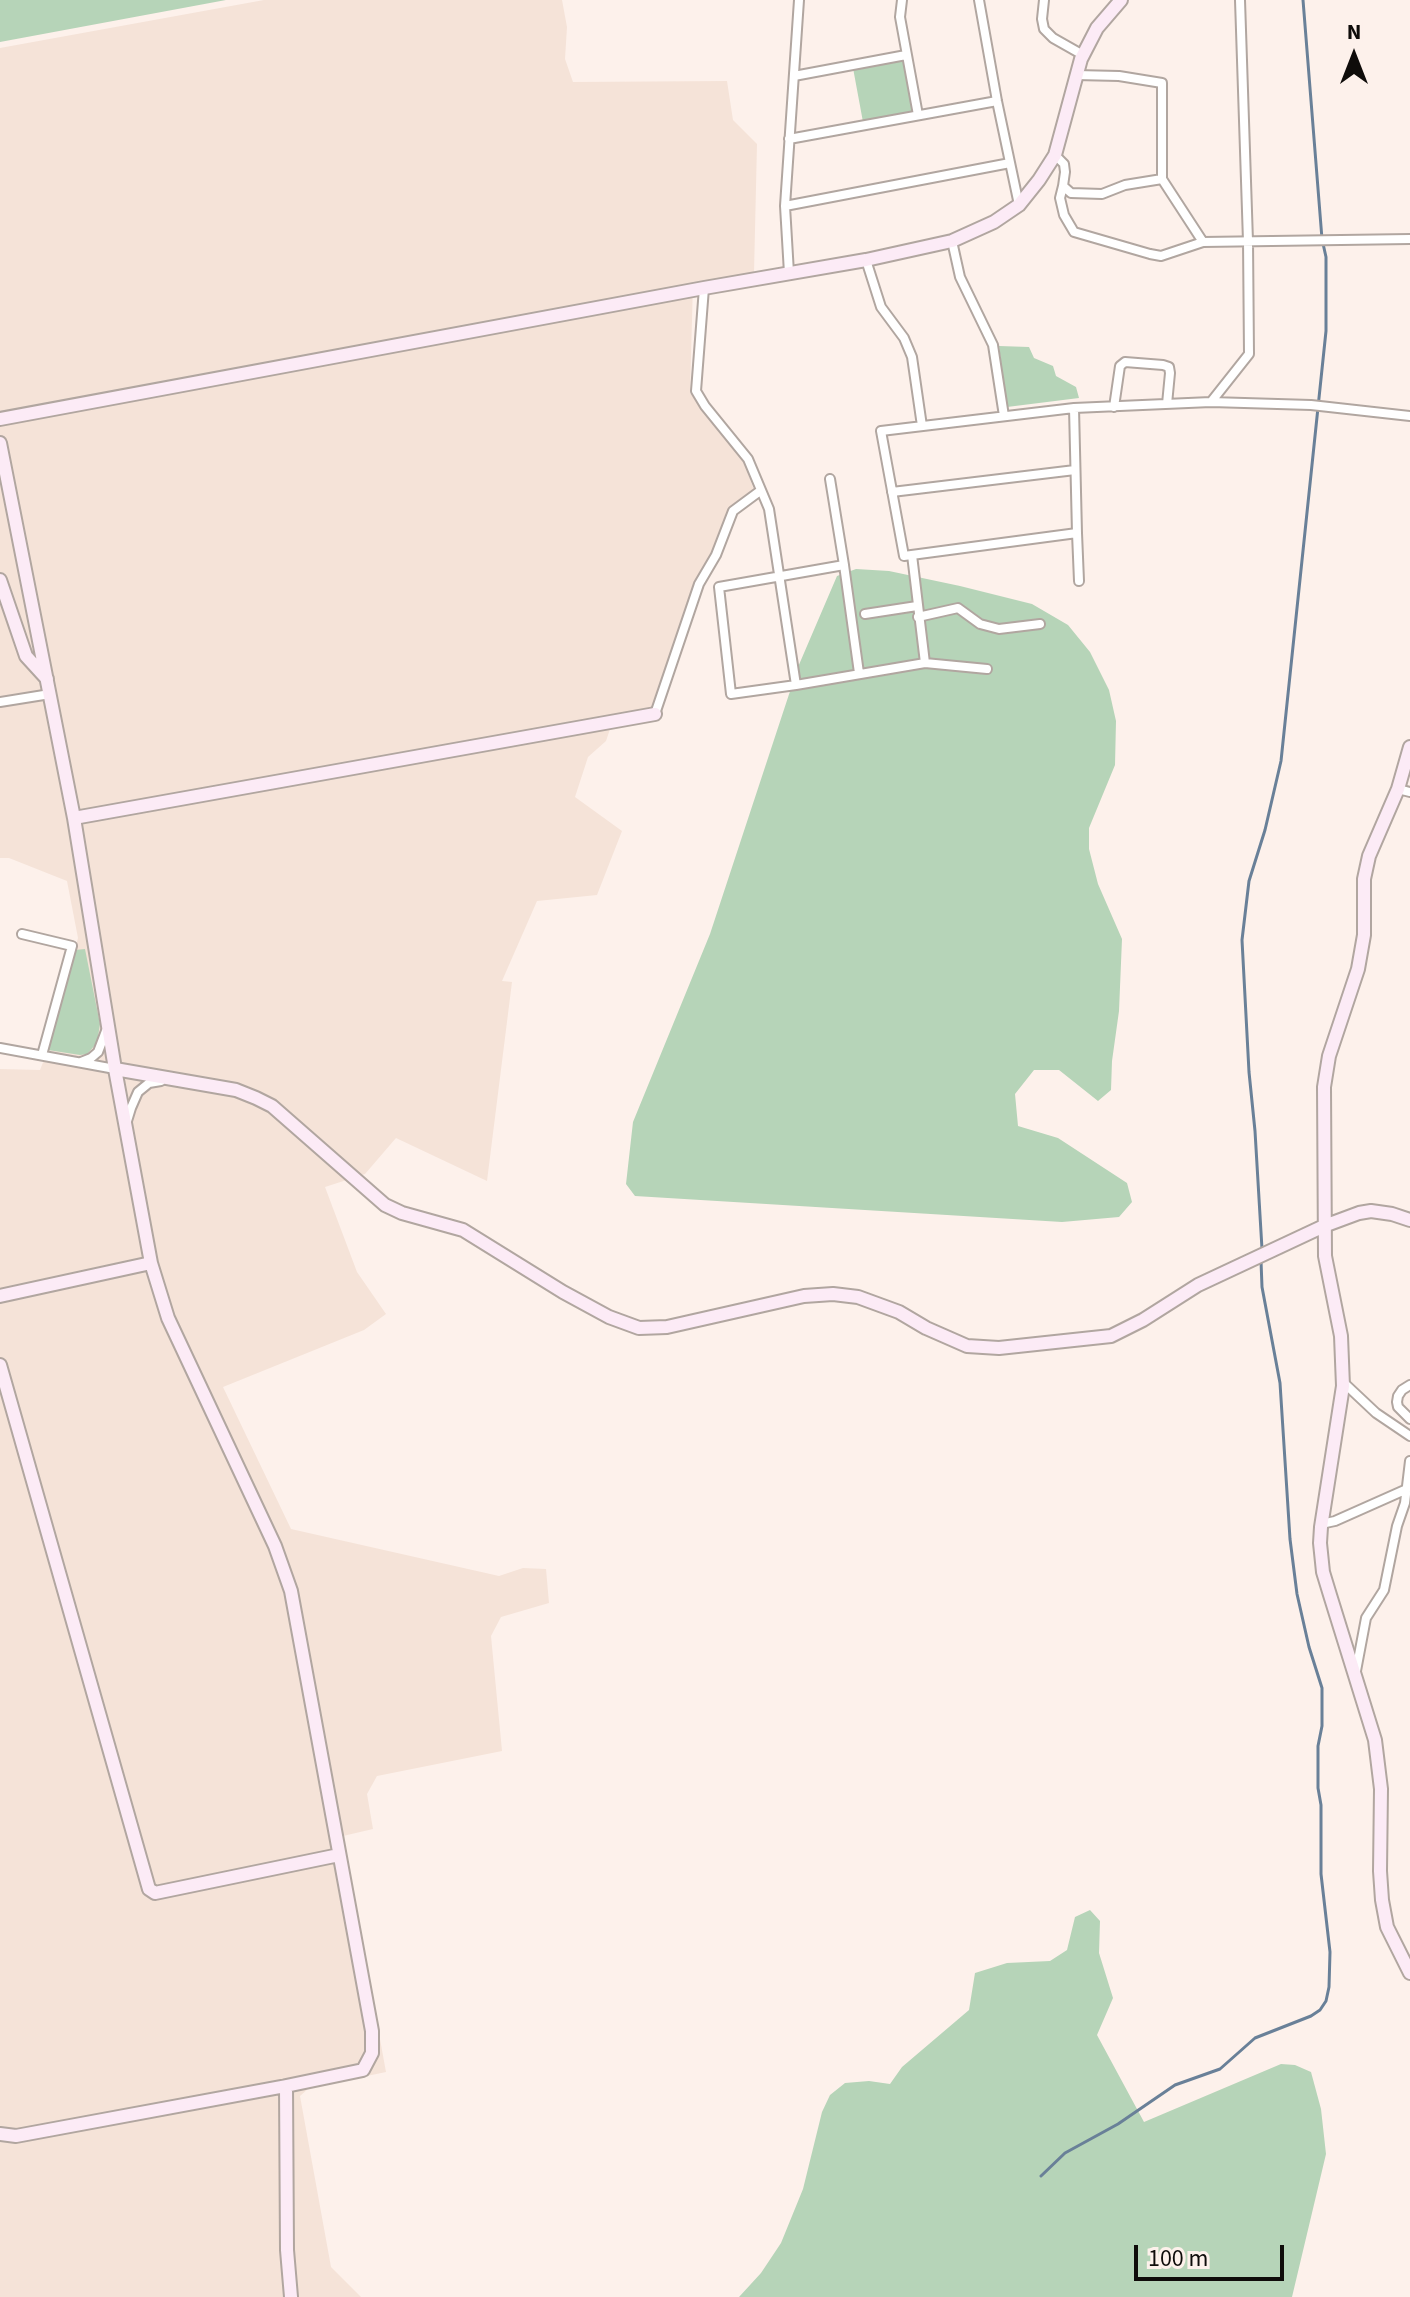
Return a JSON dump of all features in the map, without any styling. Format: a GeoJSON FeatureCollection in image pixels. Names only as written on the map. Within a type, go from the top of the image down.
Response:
{"type":"FeatureCollection","features":[{"type":"Feature","properties":{"kind":"street"},"geometry":{"type":"LineString","coordinates":[[789,273],[785,206],[799,0]]}},
{"type":"Feature","properties":{"kind":"street"},"geometry":{"type":"LineString","coordinates":[[902,0],[900,17],[918,115]]}},
{"type":"Feature","properties":{"kind":"street"},"geometry":{"type":"LineString","coordinates":[[979,0],[1019,205]]}},
{"type":"Feature","properties":{"kind":"street"},"geometry":{"type":"LineString","coordinates":[[1044,0],[1044,29],[1053,38],[1083,55]]}},
{"type":"Feature","properties":{"kind":"street"},"geometry":{"type":"LineString","coordinates":[[0,419],[866,260],[952,241],[994,222],[1019,205],[1039,180],[1055,155],[1083,55],[1097,28],[1121,0]]}},
{"type":"Feature","properties":{"kind":"street"},"geometry":{"type":"LineString","coordinates":[[1211,402],[1249,354],[1240,0]]}},
{"type":"Feature","properties":{"kind":"street"},"geometry":{"type":"LineString","coordinates":[[794,76],[906,55]]}},
{"type":"Feature","properties":{"kind":"street"},"geometry":{"type":"LineString","coordinates":[[1076,75],[1119,76],[1162,83],[1162,179],[1203,242]]}},
{"type":"Feature","properties":{"kind":"street"},"geometry":{"type":"LineString","coordinates":[[789,139],[997,101]]}},
{"type":"Feature","properties":{"kind":"street"},"geometry":{"type":"LineString","coordinates":[[1055,155],[1064,164],[1060,198],[1064,215],[1074,232],[1161,256],[1203,242],[1410,239]]}},
{"type":"Feature","properties":{"kind":"street"},"geometry":{"type":"LineString","coordinates":[[785,206],[1010,163]]}},
{"type":"Feature","properties":{"kind":"street"},"geometry":{"type":"LineString","coordinates":[[1063,186],[1071,193],[1102,194],[1125,185],[1162,179]]}},
{"type":"Feature","properties":{"kind":"street"},"geometry":{"type":"LineString","coordinates":[[952,241],[960,277],[993,345],[1004,416]]}},
{"type":"Feature","properties":{"kind":"street"},"geometry":{"type":"LineString","coordinates":[[866,260],[881,307],[904,338],[912,357],[922,426]]}},
{"type":"Feature","properties":{"kind":"street"},"geometry":{"type":"LineString","coordinates":[[704,288],[696,391],[748,459],[769,509],[796,685]]}},
{"type":"Feature","properties":{"kind":"street"},"geometry":{"type":"LineString","coordinates":[[1114,407],[1120,366],[1125,362],[1169,367],[1167,404]]}},
{"type":"Feature","properties":{"kind":"street"},"geometry":{"type":"LineString","coordinates":[[1077,533],[904,556],[881,431],[1074,408],[1211,402],[1311,405],[1410,416]]}},
{"type":"Feature","properties":{"kind":"street"},"geometry":{"type":"LineString","coordinates":[[1074,408],[1079,581]]}},
{"type":"Feature","properties":{"kind":"street"},"geometry":{"type":"LineString","coordinates":[[0,443],[74,818],[151,1263],[168,1318],[275,1546],[291,1591],[372,2031],[372,2053],[363,2070],[16,2136],[0,2134]]}},
{"type":"Feature","properties":{"kind":"street"},"geometry":{"type":"LineString","coordinates":[[892,492],[1075,470]]}},
{"type":"Feature","properties":{"kind":"street"},"geometry":{"type":"LineString","coordinates":[[830,479],[859,673]]}},
{"type":"Feature","properties":{"kind":"street"},"geometry":{"type":"LineString","coordinates":[[74,818],[655,714],[699,584],[716,555],[733,511],[760,491]]}},
{"type":"Feature","properties":{"kind":"street"},"geometry":{"type":"LineString","coordinates":[[912,555],[925,663]]}},
{"type":"Feature","properties":{"kind":"street"},"geometry":{"type":"LineString","coordinates":[[844,565],[719,587],[731,694],[925,663],[987,669]]}},
{"type":"Feature","properties":{"kind":"street"},"geometry":{"type":"LineString","coordinates":[[0,580],[26,656],[47,679]]}},
{"type":"Feature","properties":{"kind":"street"},"geometry":{"type":"LineString","coordinates":[[865,614],[917,606]]}},
{"type":"Feature","properties":{"kind":"street"},"geometry":{"type":"LineString","coordinates":[[918,617],[958,608],[980,624],[999,629],[1040,624]]}},
{"type":"Feature","properties":{"kind":"street"},"geometry":{"type":"LineString","coordinates":[[0,702],[50,694]]}},
{"type":"Feature","properties":{"kind":"street"},"geometry":{"type":"LineString","coordinates":[[1410,747],[1404,790],[1369,856],[1364,879],[1364,935],[1358,969],[1329,1056],[1324,1087],[1325,1256],[1341,1336],[1343,1382],[1321,1524],[1323,1572],[1375,1740],[1381,1789],[1380,1871],[1387,1927],[1410,1973]]}},
{"type":"Feature","properties":{"kind":"street"},"geometry":{"type":"LineString","coordinates":[[22,934],[72,946],[42,1055]]}},
{"type":"Feature","properties":{"kind":"street"},"geometry":{"type":"LineString","coordinates":[[76,1062],[86,1061],[98,1052],[108,1024]]}},
{"type":"Feature","properties":{"kind":"street"},"geometry":{"type":"LineString","coordinates":[[0,1048],[236,1090],[256,1098],[272,1106],[385,1205],[402,1213],[463,1230],[563,1292],[609,1317],[639,1328],[667,1327],[804,1296],[833,1294],[858,1297],[899,1312],[967,1346],[999,1348],[1111,1336],[1198,1285],[1324,1226],[1371,1211],[1410,1220]]}},
{"type":"Feature","properties":{"kind":"street"},"geometry":{"type":"LineString","coordinates":[[126,1130],[131,1108],[143,1086],[157,1081],[178,1080]]}},
{"type":"Feature","properties":{"kind":"street"},"geometry":{"type":"LineString","coordinates":[[0,1296],[151,1263]]}},
{"type":"Feature","properties":{"kind":"street"},"geometry":{"type":"LineString","coordinates":[[0,1365],[149,1889],[155,1893],[339,1855]]}},
{"type":"Feature","properties":{"kind":"street"},"geometry":{"type":"LineString","coordinates":[[1343,1382],[1376,1413],[1410,1436]]}},
{"type":"Feature","properties":{"kind":"street"},"geometry":{"type":"LineString","coordinates":[[1410,1385],[1402,1390],[1397,1402],[1410,1419]]}},
{"type":"Feature","properties":{"kind":"street"},"geometry":{"type":"LineString","coordinates":[[1355,1674],[1366,1618],[1384,1590],[1405,1503],[1410,1461]]}},
{"type":"Feature","properties":{"kind":"street"},"geometry":{"type":"LineString","coordinates":[[1321,1524],[1335,1521],[1407,1489]]}},
{"type":"Feature","properties":{"kind":"street"},"geometry":{"type":"LineString","coordinates":[[1400,1516],[1410,1502]]}},
{"type":"Feature","properties":{"kind":"street"},"geometry":{"type":"LineString","coordinates":[[286,2086],[287,2250],[291,2297]]}},
{"type":"Feature","properties":{"kind":"shaded area"},"geometry":{"type":"Polygon","coordinates":[[[264,0],[562,0],[567,27],[565,59],[573,82],[727,81],[733,120],[757,144],[754,273],[693,283],[690,393],[744,462],[754,490],[733,505],[676,636],[653,710],[614,717],[606,741],[588,757],[575,797],[622,831],[597,895],[537,901],[502,981],[512,982],[487,1181],[396,1138],[365,1174],[325,1187],[357,1272],[386,1314],[364,1330],[223,1387],[291,1529],[499,1576],[523,1568],[546,1569],[549,1603],[501,1617],[491,1636],[502,1751],[377,1776],[367,1794],[373,1829],[343,1836],[386,2072],[309,2088],[300,2096],[331,2267],[361,2297],[0,2297],[0,1069],[40,1070],[78,938],[67,881],[9,858],[0,858],[0,48],[264,0]]]}},
{"type":"Feature","properties":{"kind":"green space"},"geometry":{"type":"Polygon","coordinates":[[[0,0],[226,0],[0,42],[0,0]]]}},
{"type":"Feature","properties":{"kind":"green space"},"geometry":{"type":"Polygon","coordinates":[[[905,59],[914,112],[863,122],[853,68],[905,59]]]}},
{"type":"Feature","properties":{"kind":"green space"},"geometry":{"type":"Polygon","coordinates":[[[999,346],[1029,347],[1034,358],[1053,366],[1056,376],[1076,387],[1079,398],[1007,407],[999,346]]]}},
{"type":"Feature","properties":{"kind":"green space"},"geometry":{"type":"Polygon","coordinates":[[[856,569],[889,571],[1032,604],[1068,625],[1090,652],[1109,690],[1116,721],[1115,765],[1089,828],[1089,849],[1098,884],[1122,939],[1111,1090],[1098,1101],[1059,1070],[1034,1070],[1015,1094],[1018,1126],[1058,1138],[1127,1183],[1132,1202],[1119,1217],[1062,1222],[635,1196],[626,1184],[633,1122],[710,934],[798,667],[837,576],[856,569]]]}},
{"type":"Feature","properties":{"kind":"green space"},"geometry":{"type":"Polygon","coordinates":[[[85,949],[100,1024],[97,1043],[87,1054],[80,1055],[48,1050],[75,950],[85,949]]]}},
{"type":"Feature","properties":{"kind":"green space"},"geometry":{"type":"Polygon","coordinates":[[[1090,1910],[1100,1921],[1099,1953],[1113,1998],[1097,2035],[1144,2122],[1281,2064],[1295,2065],[1311,2072],[1321,2109],[1326,2154],[1292,2297],[739,2297],[761,2273],[781,2243],[803,2189],[822,2112],[830,2095],[845,2083],[869,2081],[890,2084],[902,2067],[969,2010],[975,1973],[1007,1963],[1050,1961],[1067,1950],[1075,1917],[1090,1910]]]}},
{"type":"Feature","properties":{"kind":"waterway"},"geometry":{"type":"LineString","coordinates":[[1262,1249],[1242,940],[1249,881],[1281,761],[1326,331],[1326,257],[1303,0]]}},
{"type":"Feature","properties":{"kind":"waterway"},"geometry":{"type":"LineString","coordinates":[[1041,2176],[1065,2153],[1118,2124],[1175,2085],[1220,2069],[1255,2038],[1311,2016],[1326,2001],[1330,1952],[1321,1874],[1321,1805],[1318,1788],[1322,1688],[1297,1594],[1290,1539],[1280,1383],[1262,1287],[1261,1261]]}}]}
